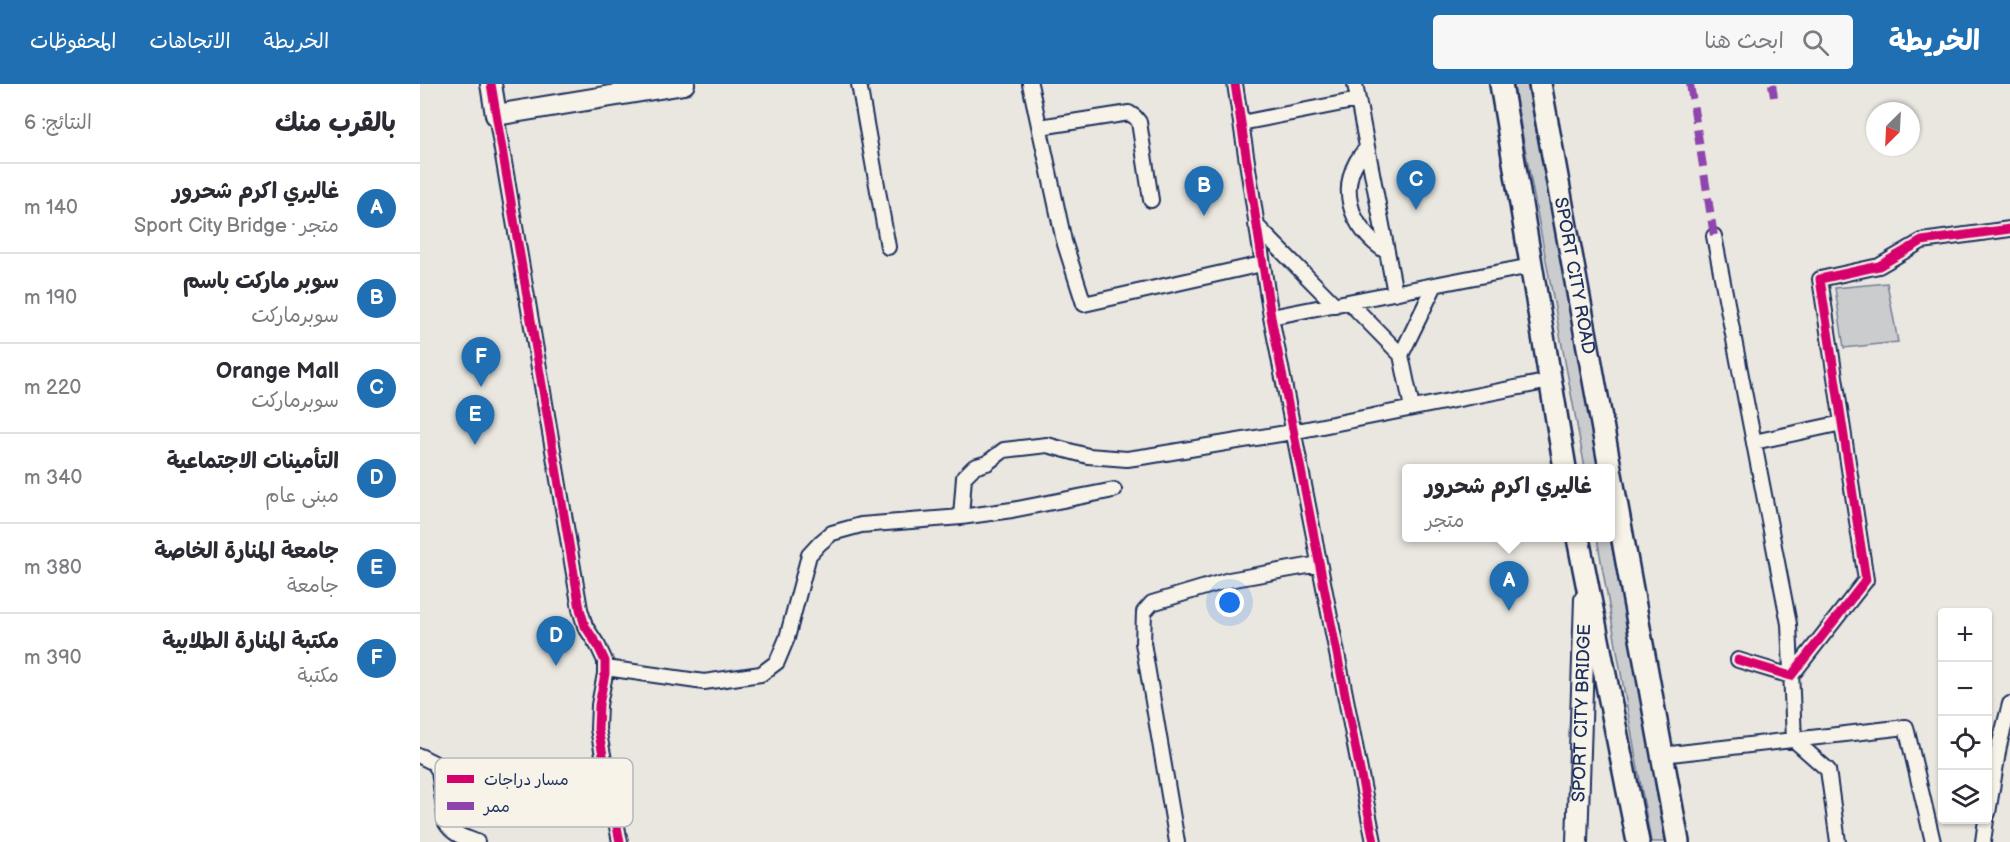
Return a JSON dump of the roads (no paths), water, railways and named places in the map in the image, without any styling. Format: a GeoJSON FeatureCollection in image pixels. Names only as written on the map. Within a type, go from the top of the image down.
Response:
{"type":"FeatureCollection","features":[{"type":"Feature","properties":{"kind":"main road"},"geometry":{"type":"LineString","coordinates":[[491,84],[496,115],[684,84]]}},
{"type":"Feature","properties":{"kind":"main road"},"geometry":{"type":"LineString","coordinates":[[1501,84],[1564,464]]}},
{"type":"Feature","properties":{"kind":"main road","name":"SPORT CITY ROAD"},"geometry":{"type":"LineString","coordinates":[[1540,84],[1609,464]]}},
{"type":"Feature","properties":{"kind":"main road"},"geometry":{"type":"LineString","coordinates":[[1615,496],[1678,842]]}},
{"type":"Feature","properties":{"kind":"main road"},"geometry":{"type":"LineString","coordinates":[[1579,542],[1638,842]]}},
{"type":"Feature","properties":{"kind":"main road","name":"SPORT CITY BRIDGE"},"geometry":{"type":"LineString","coordinates":[[1577,842],[1586,584]]}},
{"type":"Feature","properties":{"kind":"street"},"geometry":{"type":"LineString","coordinates":[[859,84],[888,247]]}},
{"type":"Feature","properties":{"kind":"street"},"geometry":{"type":"LineString","coordinates":[[1030,84],[1064,241],[1084,304],[1262,264]]}},
{"type":"Feature","properties":{"kind":"street"},"geometry":{"type":"LineString","coordinates":[[1235,84],[1262,264],[1292,432],[1374,842]]}},
{"type":"Feature","properties":{"kind":"street"},"geometry":{"type":"LineString","coordinates":[[1355,84],[1395,294]]}},
{"type":"Feature","properties":{"kind":"street"},"geometry":{"type":"LineString","coordinates":[[1241,123],[1358,100]]}},
{"type":"Feature","properties":{"kind":"street"},"geometry":{"type":"LineString","coordinates":[[1040,128],[1129,113],[1139,122],[1151,200]]}},
{"type":"Feature","properties":{"kind":"street"},"geometry":{"type":"LineString","coordinates":[[496,115],[580,609],[585,626],[604,657],[606,668],[599,705],[598,729],[604,758]]}},
{"type":"Feature","properties":{"kind":"street"},"geometry":{"type":"LineString","coordinates":[[1367,148],[1360,155],[1353,174],[1350,188],[1351,205],[1358,226],[1366,236],[1387,252]]}},
{"type":"Feature","properties":{"kind":"street"},"geometry":{"type":"LineString","coordinates":[[1256,225],[1401,355],[1412,408]]}},
{"type":"Feature","properties":{"kind":"street"},"geometry":{"type":"LineString","coordinates":[[1791,676],[1866,580],[1820,279],[1879,266],[1922,241],[2010,229]]}},
{"type":"Feature","properties":{"kind":"street"},"geometry":{"type":"LineString","coordinates":[[1714,236],[1789,624],[1794,740],[1828,770],[1838,842]]}},
{"type":"Feature","properties":{"kind":"street"},"geometry":{"type":"LineString","coordinates":[[1271,317],[1531,266]]}},
{"type":"Feature","properties":{"kind":"street"},"geometry":{"type":"LineString","coordinates":[[1401,355],[1435,285]]}},
{"type":"Feature","properties":{"kind":"street"},"geometry":{"type":"LineString","coordinates":[[960,517],[964,477],[974,466],[987,463],[1004,450],[1047,445],[1088,456],[1127,459],[1292,432],[1550,381]]}},
{"type":"Feature","properties":{"kind":"street"},"geometry":{"type":"LineString","coordinates":[[1754,442],[1842,423]]}},
{"type":"Feature","properties":{"kind":"street"},"geometry":{"type":"LineString","coordinates":[[606,668],[704,682],[761,674],[777,662],[804,579],[808,555],[832,533],[861,525],[960,517],[1012,510],[1114,490]]}},
{"type":"Feature","properties":{"kind":"street"},"geometry":{"type":"LineString","coordinates":[[1177,842],[1143,643],[1144,612],[1152,603],[1228,579],[1319,564]]}},
{"type":"Feature","properties":{"kind":"street"},"geometry":{"type":"LineString","coordinates":[[1738,660],[1791,676]]}},
{"type":"Feature","properties":{"kind":"street"},"geometry":{"type":"LineString","coordinates":[[1992,789],[1999,747],[2010,704]]}},
{"type":"Feature","properties":{"kind":"street"},"geometry":{"type":"LineString","coordinates":[[1662,755],[1906,727],[1933,842]]}},
{"type":"Feature","properties":{"kind":"street"},"geometry":{"type":"LineString","coordinates":[[420,756],[435,764]]}},
{"type":"Feature","properties":{"kind":"street"},"geometry":{"type":"LineString","coordinates":[[1983,842],[1985,824]]}},
{"type":"Feature","properties":{"kind":"street"},"geometry":{"type":"LineString","coordinates":[[617,827],[620,842]]}},
{"type":"Feature","properties":{"kind":"street"},"geometry":{"type":"LineString","coordinates":[[454,838],[477,842]]}},
{"type":"Feature","properties":{"kind":"place","name":"Orange Mall"},"geometry":{"type":"Point","coordinates":[1416,210]}},
{"type":"Feature","properties":{"kind":"place","name":"سوبر ماركت باسم"},"geometry":{"type":"Point","coordinates":[1204,216]}},
{"type":"Feature","properties":{"kind":"place","name":"مكتبة المنارة الطلابية"},"geometry":{"type":"Point","coordinates":[481,387]}},
{"type":"Feature","properties":{"kind":"place","name":"جامعة المنارة الخاصة"},"geometry":{"type":"Point","coordinates":[475,445]}},
{"type":"Feature","properties":{"kind":"place","name":"غاليري اكرم شحرور"},"geometry":{"type":"Point","coordinates":[1509,611]}},
{"type":"Feature","properties":{"kind":"place","name":"التأمينات الاجتماعية"},"geometry":{"type":"Point","coordinates":[556,666]}}]}
